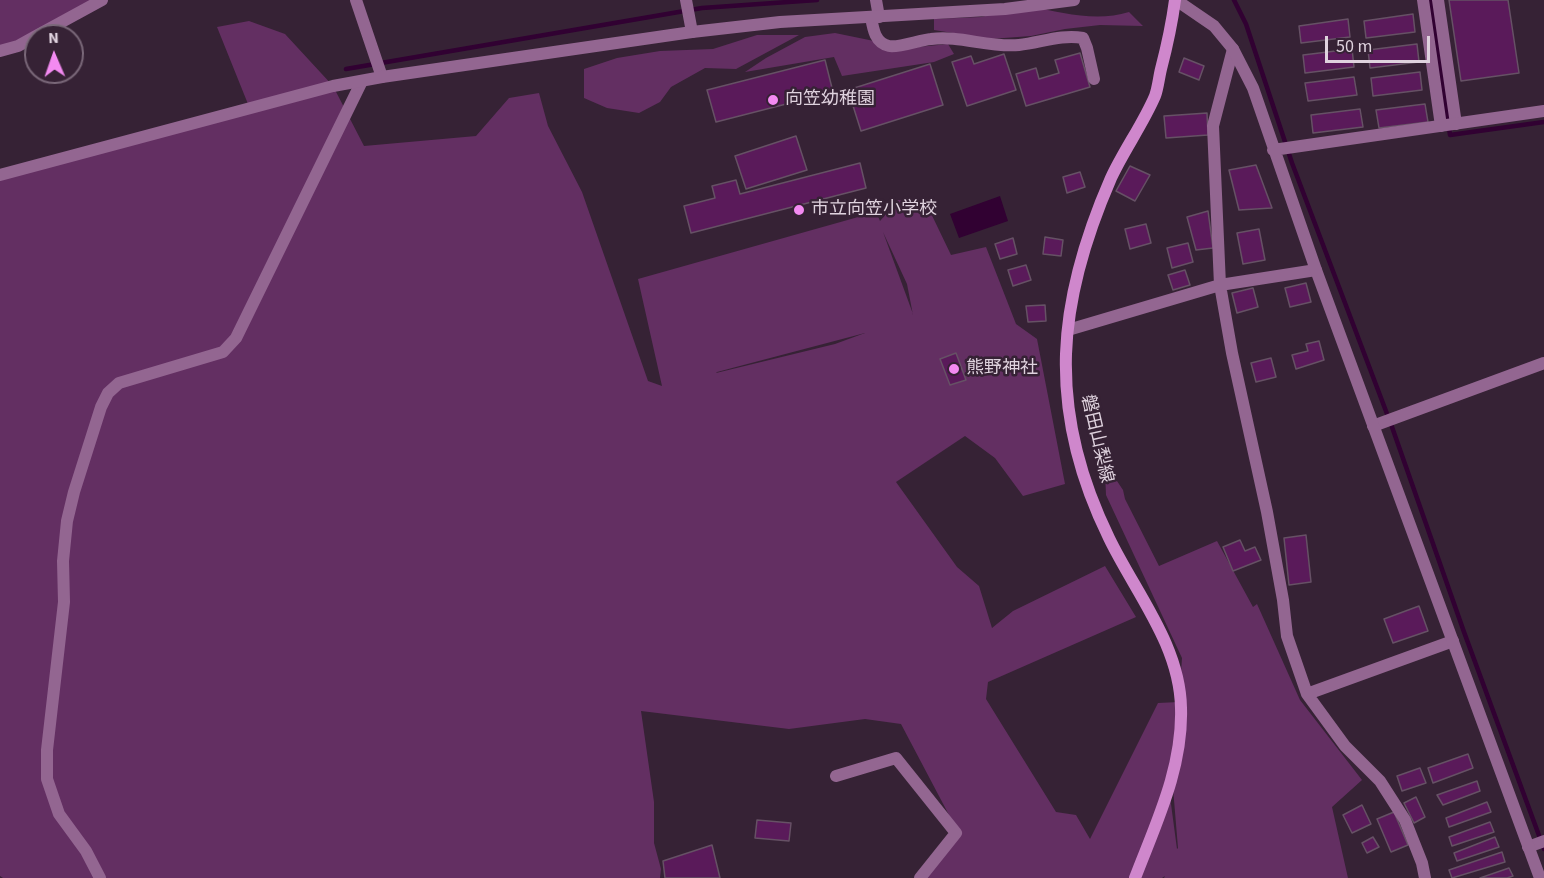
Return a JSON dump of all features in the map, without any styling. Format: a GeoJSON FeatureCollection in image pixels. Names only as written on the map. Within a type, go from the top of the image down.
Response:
{"type":"FeatureCollection","features":[{"type":"Feature","properties":{"kind":"main road","name":"磐田山梨線"},"geometry":{"type":"LineString","coordinates":[[1135,878],[1165,800],[1180,748],[1182,706],[1176,675],[1161,634],[1109,539],[1085,482],[1067,397],[1068,330],[1082,255],[1107,189],[1156,94],[1176,0]]}},
{"type":"Feature","properties":{"kind":"street"},"geometry":{"type":"LineString","coordinates":[[58,24],[102,0]]}},
{"type":"Feature","properties":{"kind":"street"},"geometry":{"type":"LineString","coordinates":[[356,0],[382,77]]}},
{"type":"Feature","properties":{"kind":"street"},"geometry":{"type":"LineString","coordinates":[[686,0],[692,32]]}},
{"type":"Feature","properties":{"kind":"street"},"geometry":{"type":"LineString","coordinates":[[876,0],[874,34],[878,41],[890,47],[931,39],[952,38],[984,44],[1017,45],[1072,36],[1083,38],[1088,48],[1094,79]]}},
{"type":"Feature","properties":{"kind":"street"},"geometry":{"type":"LineString","coordinates":[[0,175],[333,86],[382,77],[692,32],[780,22],[1005,9],[1074,0]]}},
{"type":"Feature","properties":{"kind":"street"},"geometry":{"type":"LineString","coordinates":[[1176,0],[1214,27],[1233,49],[1253,88],[1316,270],[1539,878]]}},
{"type":"Feature","properties":{"kind":"street"},"geometry":{"type":"LineString","coordinates":[[1423,0],[1441,126]]}},
{"type":"Feature","properties":{"kind":"street"},"geometry":{"type":"LineString","coordinates":[[1438,0],[1456,124]]}},
{"type":"Feature","properties":{"kind":"street"},"geometry":{"type":"LineString","coordinates":[[0,51],[24,43]]}},
{"type":"Feature","properties":{"kind":"street"},"geometry":{"type":"LineString","coordinates":[[1233,49],[1213,126],[1220,285],[1231,350],[1267,512],[1287,636],[1307,694],[1345,746],[1380,781],[1405,820],[1422,863],[1425,878]]}},
{"type":"Feature","properties":{"kind":"street"},"geometry":{"type":"LineString","coordinates":[[100,878],[86,851],[59,814],[47,779],[47,750],[64,602],[63,561],[67,521],[101,407],[108,393],[119,383],[223,351],[236,338],[362,81]]}},
{"type":"Feature","properties":{"kind":"street"},"geometry":{"type":"LineString","coordinates":[[1273,150],[1544,111]]}},
{"type":"Feature","properties":{"kind":"street"},"geometry":{"type":"LineString","coordinates":[[1068,330],[1220,285],[1316,270]]}},
{"type":"Feature","properties":{"kind":"street"},"geometry":{"type":"LineString","coordinates":[[1373,426],[1544,363]]}},
{"type":"Feature","properties":{"kind":"street"},"geometry":{"type":"LineString","coordinates":[[1307,694],[1453,641]]}},
{"type":"Feature","properties":{"kind":"street"},"geometry":{"type":"LineString","coordinates":[[836,776],[896,758],[956,833],[920,878]]}},
{"type":"Feature","properties":{"kind":"street"},"geometry":{"type":"LineString","coordinates":[[1528,847],[1544,841]]}},
{"type":"Feature","properties":{"kind":"shaded area"},"geometry":{"type":"Polygon","coordinates":[[[0,0],[106,0],[53,24],[24,24],[24,37],[0,48],[0,0]]]}},
{"type":"Feature","properties":{"kind":"shaded area"},"geometry":{"type":"Polygon","coordinates":[[[1030,6],[1067,14],[1092,16],[1129,12],[1143,26],[1100,25],[1031,36],[990,39],[934,30],[934,19],[981,17],[1030,6]]]}},
{"type":"Feature","properties":{"kind":"shaded area"},"geometry":{"type":"Polygon","coordinates":[[[249,21],[285,34],[333,86],[364,146],[476,136],[509,98],[539,93],[548,126],[582,192],[648,381],[662,386],[638,279],[876,212],[880,221],[898,200],[926,203],[951,255],[986,247],[1016,324],[1037,339],[1065,484],[1023,496],[995,458],[965,436],[896,482],[957,567],[979,586],[992,628],[1013,611],[1105,566],[1136,617],[988,682],[986,699],[1056,812],[1076,815],[1090,839],[1158,703],[1179,702],[1182,658],[1106,495],[1105,472],[1111,472],[1123,490],[1125,499],[1159,566],[1217,541],[1253,607],[1257,604],[1300,700],[1362,780],[1332,807],[1348,878],[1164,878],[1165,876],[1162,878],[922,878],[956,833],[949,815],[901,724],[865,719],[789,729],[641,711],[654,802],[654,843],[661,869],[660,878],[3,878],[0,876],[0,175],[250,109],[217,27],[249,21]],[[883,232],[913,313],[907,284],[883,232]],[[865,333],[717,372],[716,373],[835,344],[865,333]],[[1172,776],[1169,789],[1177,849],[1178,848],[1172,776]]]}},
{"type":"Feature","properties":{"kind":"shaded area"},"geometry":{"type":"Polygon","coordinates":[[[835,33],[908,48],[948,44],[954,54],[934,62],[842,76],[834,57],[745,72],[805,37],[835,33]]]}},
{"type":"Feature","properties":{"kind":"shaded area"},"geometry":{"type":"Polygon","coordinates":[[[757,35],[799,35],[736,69],[705,68],[671,87],[660,102],[639,113],[607,108],[584,98],[584,69],[617,58],[660,51],[713,49],[757,35]]]}},
{"type":"Feature","properties":{"kind":"shaded area"},"geometry":{"type":"Polygon","coordinates":[[[1000,196],[1008,221],[959,238],[950,214],[1000,196]]]}},
{"type":"Feature","properties":{"kind":"building"},"geometry":{"type":"Polygon","coordinates":[[[1449,0],[1508,0],[1519,73],[1461,81],[1449,0]]]}},
{"type":"Feature","properties":{"kind":"building"},"geometry":{"type":"Polygon","coordinates":[[[1413,14],[1415,32],[1366,38],[1364,21],[1413,14]]]}},
{"type":"Feature","properties":{"kind":"building"},"geometry":{"type":"Polygon","coordinates":[[[1348,19],[1350,37],[1301,43],[1299,26],[1348,19]]]}},
{"type":"Feature","properties":{"kind":"building"},"geometry":{"type":"Polygon","coordinates":[[[1417,44],[1419,62],[1370,68],[1368,50],[1417,44]]]}},
{"type":"Feature","properties":{"kind":"building"},"geometry":{"type":"Polygon","coordinates":[[[1352,49],[1354,67],[1305,73],[1303,55],[1352,49]]]}},
{"type":"Feature","properties":{"kind":"building"},"geometry":{"type":"Polygon","coordinates":[[[1080,53],[1090,87],[1026,106],[1016,74],[1036,68],[1039,79],[1059,73],[1055,60],[1080,53]]]}},
{"type":"Feature","properties":{"kind":"building"},"geometry":{"type":"Polygon","coordinates":[[[1004,54],[1016,90],[967,106],[952,62],[971,56],[974,64],[1004,54]]]}},
{"type":"Feature","properties":{"kind":"building"},"geometry":{"type":"Polygon","coordinates":[[[1184,58],[1204,66],[1199,80],[1179,72],[1184,58]]]}},
{"type":"Feature","properties":{"kind":"building"},"geometry":{"type":"Polygon","coordinates":[[[825,60],[833,92],[716,122],[707,90],[825,60]]]}},
{"type":"Feature","properties":{"kind":"building"},"geometry":{"type":"Polygon","coordinates":[[[930,64],[943,105],[861,131],[848,90],[930,64]]]}},
{"type":"Feature","properties":{"kind":"building"},"geometry":{"type":"Polygon","coordinates":[[[1420,72],[1422,90],[1373,96],[1371,78],[1420,72]]]}},
{"type":"Feature","properties":{"kind":"building"},"geometry":{"type":"Polygon","coordinates":[[[1354,77],[1357,95],[1308,101],[1305,83],[1354,77]]]}},
{"type":"Feature","properties":{"kind":"building"},"geometry":{"type":"Polygon","coordinates":[[[1425,104],[1428,122],[1379,128],[1376,110],[1425,104]]]}},
{"type":"Feature","properties":{"kind":"building"},"geometry":{"type":"Polygon","coordinates":[[[1360,109],[1363,127],[1313,133],[1311,115],[1360,109]]]}},
{"type":"Feature","properties":{"kind":"building"},"geometry":{"type":"Polygon","coordinates":[[[1207,113],[1208,135],[1166,138],[1164,116],[1207,113]]]}},
{"type":"Feature","properties":{"kind":"building"},"geometry":{"type":"Polygon","coordinates":[[[796,136],[807,170],[746,189],[735,156],[796,136]]]}},
{"type":"Feature","properties":{"kind":"building"},"geometry":{"type":"Polygon","coordinates":[[[860,163],[866,188],[691,233],[684,206],[715,198],[712,186],[736,180],[740,194],[860,163]]]}},
{"type":"Feature","properties":{"kind":"building"},"geometry":{"type":"Polygon","coordinates":[[[1256,165],[1272,208],[1239,210],[1229,170],[1256,165]]]}},
{"type":"Feature","properties":{"kind":"building"},"geometry":{"type":"Polygon","coordinates":[[[1130,166],[1150,175],[1135,201],[1116,191],[1130,166]]]}},
{"type":"Feature","properties":{"kind":"building"},"geometry":{"type":"Polygon","coordinates":[[[1080,172],[1085,187],[1067,193],[1063,177],[1080,172]]]}},
{"type":"Feature","properties":{"kind":"building"},"geometry":{"type":"Polygon","coordinates":[[[1208,211],[1213,248],[1196,250],[1187,217],[1208,211]]]}},
{"type":"Feature","properties":{"kind":"building"},"geometry":{"type":"Polygon","coordinates":[[[1146,224],[1151,243],[1130,249],[1125,229],[1146,224]]]}},
{"type":"Feature","properties":{"kind":"building"},"geometry":{"type":"Polygon","coordinates":[[[1259,229],[1265,260],[1243,264],[1237,233],[1259,229]]]}},
{"type":"Feature","properties":{"kind":"building"},"geometry":{"type":"Polygon","coordinates":[[[1045,237],[1063,240],[1061,256],[1043,254],[1045,237]]]}},
{"type":"Feature","properties":{"kind":"building"},"geometry":{"type":"Polygon","coordinates":[[[1013,238],[1017,254],[1000,259],[995,244],[1013,238]]]}},
{"type":"Feature","properties":{"kind":"building"},"geometry":{"type":"Polygon","coordinates":[[[1188,243],[1193,262],[1172,268],[1167,248],[1188,243]]]}},
{"type":"Feature","properties":{"kind":"building"},"geometry":{"type":"Polygon","coordinates":[[[1026,265],[1031,280],[1013,286],[1008,270],[1026,265]]]}},
{"type":"Feature","properties":{"kind":"building"},"geometry":{"type":"Polygon","coordinates":[[[1185,270],[1190,285],[1173,290],[1168,275],[1185,270]]]}},
{"type":"Feature","properties":{"kind":"building"},"geometry":{"type":"Polygon","coordinates":[[[1306,283],[1311,302],[1290,307],[1285,288],[1306,283]]]}},
{"type":"Feature","properties":{"kind":"building"},"geometry":{"type":"Polygon","coordinates":[[[1253,288],[1258,307],[1237,313],[1232,293],[1253,288]]]}},
{"type":"Feature","properties":{"kind":"building"},"geometry":{"type":"Polygon","coordinates":[[[1045,305],[1046,321],[1028,322],[1026,306],[1045,305]]]}},
{"type":"Feature","properties":{"kind":"building"},"geometry":{"type":"Polygon","coordinates":[[[1319,341],[1324,360],[1296,369],[1292,355],[1308,351],[1306,344],[1319,341]]]}},
{"type":"Feature","properties":{"kind":"building"},"geometry":{"type":"Polygon","coordinates":[[[956,353],[966,380],[950,385],[940,359],[956,353]]]}},
{"type":"Feature","properties":{"kind":"building"},"geometry":{"type":"Polygon","coordinates":[[[1271,358],[1276,377],[1256,382],[1251,363],[1271,358]]]}},
{"type":"Feature","properties":{"kind":"building"},"geometry":{"type":"Polygon","coordinates":[[[1306,535],[1311,582],[1289,585],[1284,538],[1306,535]]]}},
{"type":"Feature","properties":{"kind":"building"},"geometry":{"type":"Polygon","coordinates":[[[1240,540],[1245,551],[1255,547],[1261,560],[1233,571],[1223,547],[1240,540]]]}},
{"type":"Feature","properties":{"kind":"building"},"geometry":{"type":"Polygon","coordinates":[[[1419,606],[1428,631],[1393,643],[1384,619],[1419,606]]]}},
{"type":"Feature","properties":{"kind":"building"},"geometry":{"type":"Polygon","coordinates":[[[1468,754],[1473,768],[1433,783],[1428,768],[1468,754]]]}},
{"type":"Feature","properties":{"kind":"building"},"geometry":{"type":"Polygon","coordinates":[[[1420,768],[1426,783],[1402,791],[1397,776],[1420,768]]]}},
{"type":"Feature","properties":{"kind":"building"},"geometry":{"type":"Polygon","coordinates":[[[1477,781],[1480,791],[1443,805],[1437,795],[1477,781]]]}},
{"type":"Feature","properties":{"kind":"building"},"geometry":{"type":"Polygon","coordinates":[[[1416,797],[1425,817],[1414,823],[1404,803],[1416,797]]]}},
{"type":"Feature","properties":{"kind":"building"},"geometry":{"type":"Polygon","coordinates":[[[1487,802],[1491,812],[1449,827],[1446,818],[1487,802]]]}},
{"type":"Feature","properties":{"kind":"building"},"geometry":{"type":"Polygon","coordinates":[[[1362,805],[1371,824],[1352,833],[1343,815],[1362,805]]]}},
{"type":"Feature","properties":{"kind":"building"},"geometry":{"type":"Polygon","coordinates":[[[1394,812],[1408,845],[1391,852],[1377,819],[1394,812]]]}},
{"type":"Feature","properties":{"kind":"building"},"geometry":{"type":"Polygon","coordinates":[[[757,820],[791,823],[789,841],[755,838],[757,820]]]}},
{"type":"Feature","properties":{"kind":"building"},"geometry":{"type":"Polygon","coordinates":[[[1490,822],[1494,832],[1452,846],[1449,837],[1490,822]]]}},
{"type":"Feature","properties":{"kind":"building"},"geometry":{"type":"Polygon","coordinates":[[[1373,837],[1379,847],[1367,853],[1362,843],[1373,837]]]}},
{"type":"Feature","properties":{"kind":"building"},"geometry":{"type":"Polygon","coordinates":[[[1495,837],[1499,847],[1457,861],[1454,853],[1495,837]]]}},
{"type":"Feature","properties":{"kind":"building"},"geometry":{"type":"Polygon","coordinates":[[[712,845],[720,878],[665,878],[663,861],[712,845]]]}},
{"type":"Feature","properties":{"kind":"building"},"geometry":{"type":"Polygon","coordinates":[[[1502,852],[1505,862],[1452,878],[1449,870],[1502,852]]]}},
{"type":"Feature","properties":{"kind":"building"},"geometry":{"type":"Polygon","coordinates":[[[1509,868],[1513,876],[1480,878],[1509,868]]]}},
{"type":"Feature","properties":{"kind":"waterway"},"geometry":{"type":"LineString","coordinates":[[346,69],[702,8],[817,0]]}},
{"type":"Feature","properties":{"kind":"waterway"},"geometry":{"type":"LineString","coordinates":[[1234,0],[1246,24],[1292,163],[1392,427],[1544,849]]}},
{"type":"Feature","properties":{"kind":"waterway"},"geometry":{"type":"LineString","coordinates":[[1431,0],[1450,135],[1544,122]]}},
{"type":"Feature","properties":{"kind":"place","name":"向笠幼稚園"},"geometry":{"type":"Point","coordinates":[773,100]}},
{"type":"Feature","properties":{"kind":"place","name":"市立向笠小学校"},"geometry":{"type":"Point","coordinates":[799,210]}},
{"type":"Feature","properties":{"kind":"place","name":"熊野神社"},"geometry":{"type":"Point","coordinates":[954,369]}}]}
